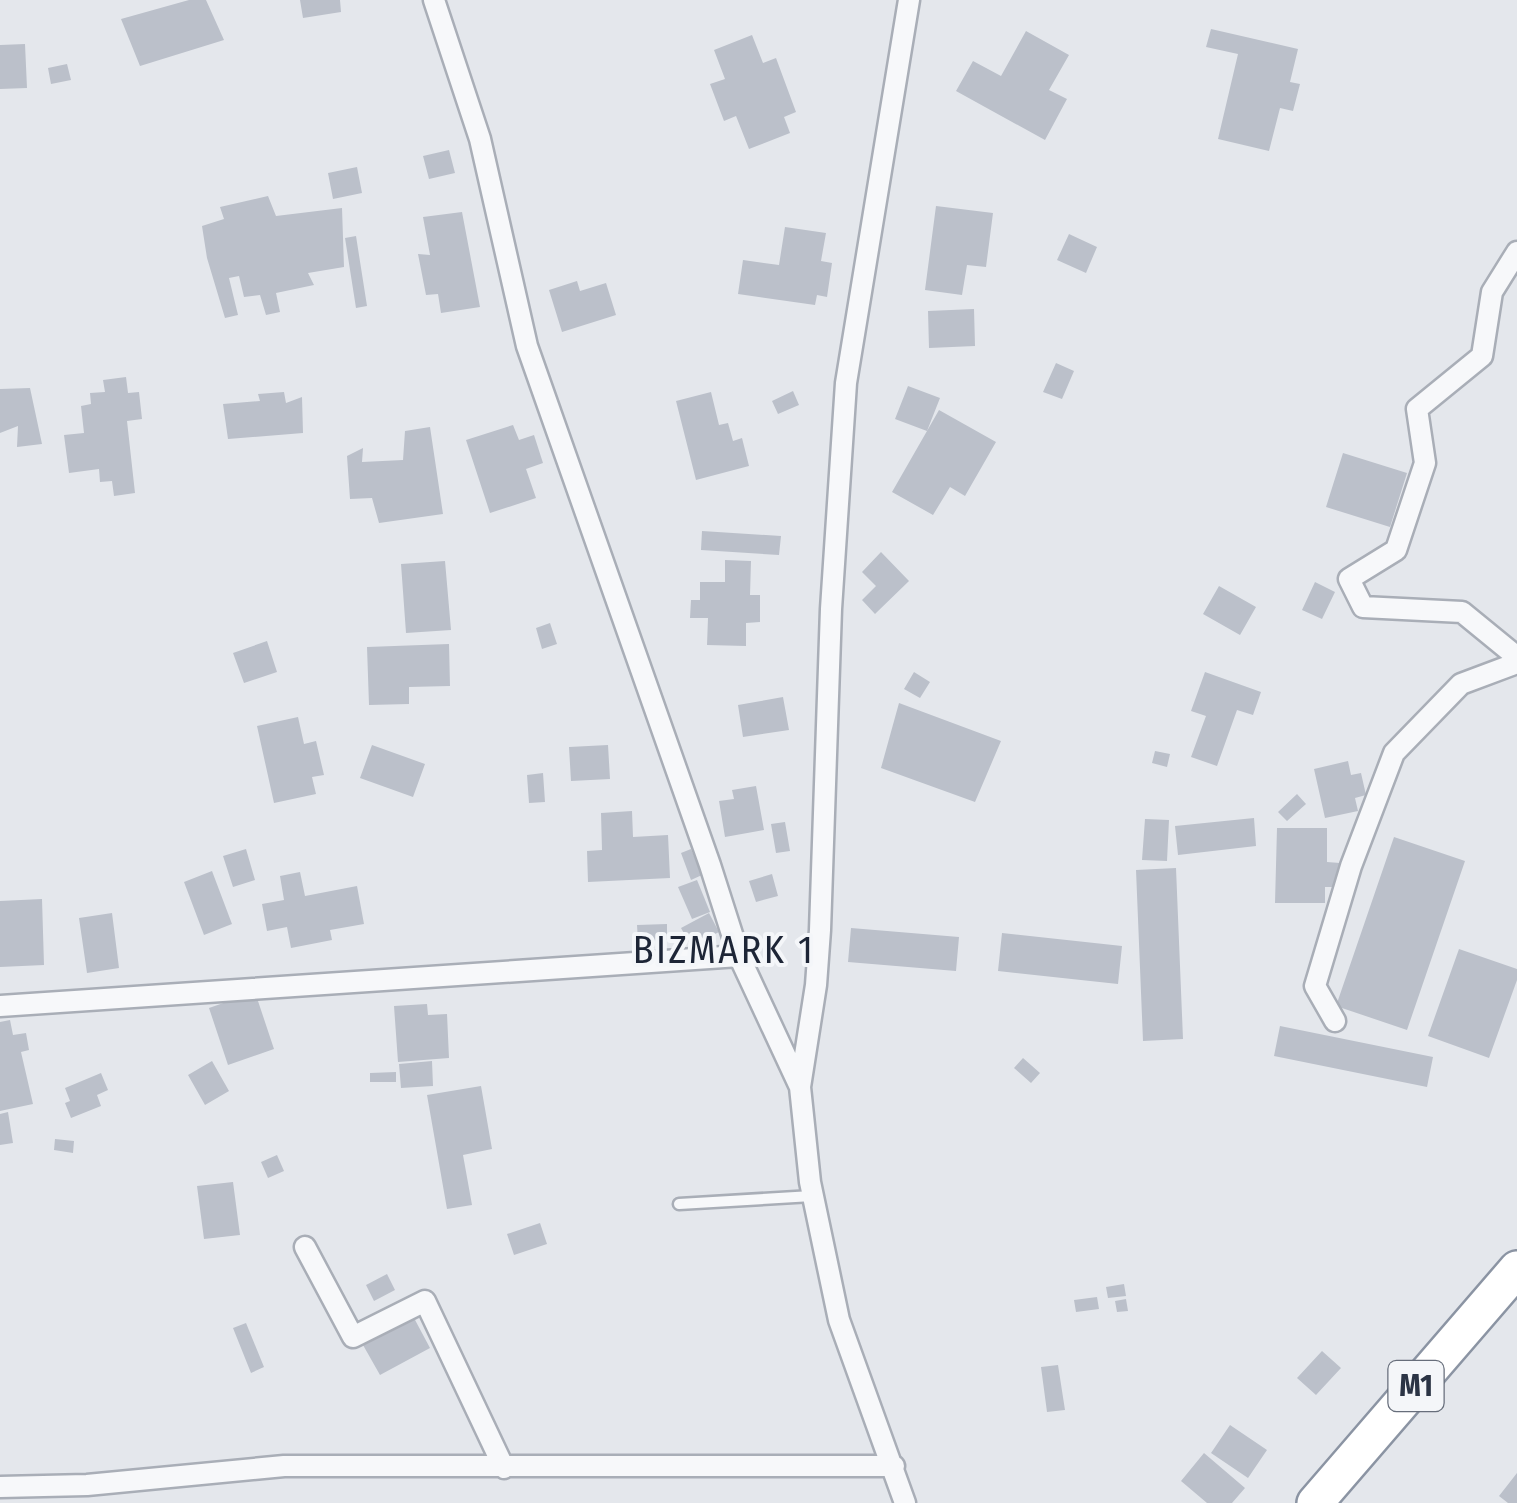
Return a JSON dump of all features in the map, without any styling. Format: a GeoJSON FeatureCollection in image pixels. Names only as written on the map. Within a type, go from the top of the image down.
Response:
{"type":"FeatureCollection","features":[{"type":"Feature","properties":{"kind":"highway","name":"M1"},"geometry":{"type":"LineString","coordinates":[[1315,1503],[1517,1269]]}},
{"type":"Feature","properties":{"kind":"street"},"geometry":{"type":"LineString","coordinates":[[434,0],[480,139],[528,346],[739,956],[800,1087]]}},
{"type":"Feature","properties":{"kind":"street"},"geometry":{"type":"LineString","coordinates":[[905,1503],[839,1320],[813,1196],[800,1087],[820,930],[830,609],[846,383],[909,0]]}},
{"type":"Feature","properties":{"kind":"street"},"geometry":{"type":"LineString","coordinates":[[1335,1020],[1315,986],[1351,866],[1394,753],[1461,684],[1517,660],[1462,612],[1363,607],[1349,579],[1396,550],[1425,462],[1416,409],[1482,356],[1492,292],[1517,252]]}},
{"type":"Feature","properties":{"kind":"street"},"geometry":{"type":"LineString","coordinates":[[0,1006],[739,956]]}},
{"type":"Feature","properties":{"kind":"street"},"geometry":{"type":"LineString","coordinates":[[305,1247],[354,1337],[426,1302],[504,1468]]}},
{"type":"Feature","properties":{"kind":"street"},"geometry":{"type":"LineString","coordinates":[[0,1487],[87,1484],[284,1466],[894,1466]]}},
{"type":"Feature","properties":{"kind":"lane"},"geometry":{"type":"LineString","coordinates":[[678,1204],[813,1196]]}},
{"type":"Feature","properties":{"kind":"building"},"geometry":{"type":"Polygon","coordinates":[[[189,0],[206,0],[224,40],[140,66],[121,19],[189,0]]]}},
{"type":"Feature","properties":{"kind":"building"},"geometry":{"type":"Polygon","coordinates":[[[300,0],[340,0],[341,12],[303,18],[300,0]]]}},
{"type":"Feature","properties":{"kind":"building"},"geometry":{"type":"Polygon","coordinates":[[[1211,29],[1298,49],[1290,82],[1300,84],[1293,111],[1280,108],[1269,151],[1218,139],[1238,54],[1206,47],[1211,29]]]}},
{"type":"Feature","properties":{"kind":"building"},"geometry":{"type":"Polygon","coordinates":[[[1026,31],[1069,55],[1049,90],[1067,99],[1045,140],[956,91],[973,61],[1001,76],[1026,31]]]}},
{"type":"Feature","properties":{"kind":"building"},"geometry":{"type":"Polygon","coordinates":[[[752,35],[763,63],[776,58],[796,112],[784,117],[790,133],[749,149],[736,116],[724,121],[710,84],[725,79],[714,50],[752,35]]]}},
{"type":"Feature","properties":{"kind":"building"},"geometry":{"type":"Polygon","coordinates":[[[25,44],[27,88],[0,89],[0,45],[25,44]]]}},
{"type":"Feature","properties":{"kind":"building"},"geometry":{"type":"Polygon","coordinates":[[[67,64],[71,80],[51,84],[48,68],[67,64]]]}},
{"type":"Feature","properties":{"kind":"building"},"geometry":{"type":"Polygon","coordinates":[[[449,150],[455,173],[429,179],[423,156],[449,150]]]}},
{"type":"Feature","properties":{"kind":"building"},"geometry":{"type":"Polygon","coordinates":[[[357,167],[362,193],[333,199],[328,173],[357,167]]]}},
{"type":"Feature","properties":{"kind":"building"},"geometry":{"type":"Polygon","coordinates":[[[268,196],[276,216],[342,208],[344,267],[308,273],[314,285],[276,293],[280,312],[266,315],[260,295],[244,297],[239,276],[229,278],[238,315],[225,318],[202,226],[224,219],[220,207],[268,196]]]}},
{"type":"Feature","properties":{"kind":"building"},"geometry":{"type":"Polygon","coordinates":[[[936,206],[993,213],[986,267],[967,265],[962,295],[925,290],[936,206]]]}},
{"type":"Feature","properties":{"kind":"building"},"geometry":{"type":"Polygon","coordinates":[[[462,212],[480,307],[441,313],[438,294],[426,295],[418,254],[430,255],[423,217],[462,212]]]}},
{"type":"Feature","properties":{"kind":"building"},"geometry":{"type":"Polygon","coordinates":[[[785,227],[826,233],[821,261],[832,263],[827,297],[817,295],[815,305],[738,294],[743,260],[779,265],[785,227]]]}},
{"type":"Feature","properties":{"kind":"building"},"geometry":{"type":"Polygon","coordinates":[[[1069,234],[1097,247],[1086,273],[1057,260],[1069,234]]]}},
{"type":"Feature","properties":{"kind":"building"},"geometry":{"type":"Polygon","coordinates":[[[356,236],[367,306],[356,308],[345,238],[356,236]]]}},
{"type":"Feature","properties":{"kind":"building"},"geometry":{"type":"Polygon","coordinates":[[[577,281],[580,291],[606,283],[616,315],[562,332],[549,290],[577,281]]]}},
{"type":"Feature","properties":{"kind":"building"},"geometry":{"type":"Polygon","coordinates":[[[974,309],[975,346],[929,348],[928,311],[974,309]]]}},
{"type":"Feature","properties":{"kind":"building"},"geometry":{"type":"Polygon","coordinates":[[[1056,363],[1074,371],[1062,399],[1043,392],[1056,363]]]}},
{"type":"Feature","properties":{"kind":"building"},"geometry":{"type":"Polygon","coordinates":[[[126,377],[128,393],[139,392],[142,419],[127,421],[135,493],[114,496],[112,481],[100,482],[99,469],[69,473],[64,435],[84,433],[81,406],[91,404],[90,393],[105,392],[103,380],[126,377]]]}},
{"type":"Feature","properties":{"kind":"building"},"geometry":{"type":"Polygon","coordinates":[[[908,386],[940,398],[927,431],[895,419],[908,386]]]}},
{"type":"Feature","properties":{"kind":"building"},"geometry":{"type":"Polygon","coordinates":[[[30,388],[42,444],[17,447],[18,426],[0,433],[0,389],[30,388]]]}},
{"type":"Feature","properties":{"kind":"building"},"geometry":{"type":"Polygon","coordinates":[[[793,391],[799,405],[778,414],[772,401],[793,391]]]}},
{"type":"Feature","properties":{"kind":"building"},"geometry":{"type":"Polygon","coordinates":[[[284,392],[286,403],[302,397],[303,433],[228,439],[223,404],[260,401],[258,394],[284,392]]]}},
{"type":"Feature","properties":{"kind":"building"},"geometry":{"type":"Polygon","coordinates":[[[711,392],[719,425],[728,423],[733,441],[742,438],[749,466],[696,480],[676,401],[711,392]]]}},
{"type":"Feature","properties":{"kind":"building"},"geometry":{"type":"Polygon","coordinates":[[[939,410],[996,442],[965,496],[950,487],[933,515],[892,492],[939,410]]]}},
{"type":"Feature","properties":{"kind":"building"},"geometry":{"type":"Polygon","coordinates":[[[513,425],[519,440],[534,435],[543,463],[526,469],[536,498],[490,513],[466,440],[513,425]]]}},
{"type":"Feature","properties":{"kind":"building"},"geometry":{"type":"Polygon","coordinates":[[[430,427],[443,514],[379,523],[372,498],[350,499],[347,456],[363,448],[362,462],[403,460],[405,431],[430,427]]]}},
{"type":"Feature","properties":{"kind":"building"},"geometry":{"type":"Polygon","coordinates":[[[1343,453],[1407,473],[1390,527],[1326,507],[1343,453]]]}},
{"type":"Feature","properties":{"kind":"building"},"geometry":{"type":"Polygon","coordinates":[[[702,531],[781,536],[779,555],[701,550],[702,531]]]}},
{"type":"Feature","properties":{"kind":"building"},"geometry":{"type":"Polygon","coordinates":[[[881,552],[909,581],[875,614],[862,600],[876,586],[862,572],[881,552]]]}},
{"type":"Feature","properties":{"kind":"building"},"geometry":{"type":"Polygon","coordinates":[[[725,560],[751,561],[750,595],[760,595],[760,622],[746,623],[746,646],[707,645],[708,618],[690,618],[691,600],[700,600],[700,582],[725,582],[725,560]]]}},
{"type":"Feature","properties":{"kind":"building"},"geometry":{"type":"Polygon","coordinates":[[[445,561],[451,630],[406,633],[401,564],[445,561]]]}},
{"type":"Feature","properties":{"kind":"building"},"geometry":{"type":"Polygon","coordinates":[[[1315,582],[1335,592],[1322,619],[1302,610],[1315,582]]]}},
{"type":"Feature","properties":{"kind":"building"},"geometry":{"type":"Polygon","coordinates":[[[1219,586],[1256,607],[1240,635],[1203,614],[1219,586]]]}},
{"type":"Feature","properties":{"kind":"building"},"geometry":{"type":"Polygon","coordinates":[[[550,623],[557,644],[542,649],[536,628],[550,623]]]}},
{"type":"Feature","properties":{"kind":"building"},"geometry":{"type":"Polygon","coordinates":[[[267,641],[277,672],[244,683],[233,653],[267,641]]]}},
{"type":"Feature","properties":{"kind":"building"},"geometry":{"type":"Polygon","coordinates":[[[449,644],[450,686],[409,687],[409,704],[369,705],[367,647],[449,644]]]}},
{"type":"Feature","properties":{"kind":"building"},"geometry":{"type":"Polygon","coordinates":[[[914,672],[930,682],[920,698],[904,689],[914,672]]]}},
{"type":"Feature","properties":{"kind":"building"},"geometry":{"type":"Polygon","coordinates":[[[1205,672],[1261,692],[1253,715],[1237,710],[1217,766],[1191,757],[1206,716],[1191,711],[1205,672]]]}},
{"type":"Feature","properties":{"kind":"building"},"geometry":{"type":"Polygon","coordinates":[[[783,697],[789,730],[743,737],[738,705],[783,697]]]}},
{"type":"Feature","properties":{"kind":"building"},"geometry":{"type":"Polygon","coordinates":[[[899,703],[1001,741],[975,802],[881,768],[899,703]]]}},
{"type":"Feature","properties":{"kind":"building"},"geometry":{"type":"Polygon","coordinates":[[[298,717],[304,744],[316,741],[324,775],[312,777],[316,794],[274,803],[257,726],[298,717]]]}},
{"type":"Feature","properties":{"kind":"building"},"geometry":{"type":"Polygon","coordinates":[[[372,745],[425,764],[413,797],[360,778],[372,745]]]}},
{"type":"Feature","properties":{"kind":"building"},"geometry":{"type":"Polygon","coordinates":[[[608,745],[610,779],[571,781],[569,747],[608,745]]]}},
{"type":"Feature","properties":{"kind":"building"},"geometry":{"type":"Polygon","coordinates":[[[1155,751],[1170,754],[1167,767],[1152,763],[1155,751]]]}},
{"type":"Feature","properties":{"kind":"building"},"geometry":{"type":"Polygon","coordinates":[[[1348,761],[1351,775],[1361,773],[1366,795],[1355,798],[1358,811],[1325,818],[1314,769],[1348,761]]]}},
{"type":"Feature","properties":{"kind":"building"},"geometry":{"type":"Polygon","coordinates":[[[543,773],[545,802],[529,803],[527,775],[543,773]]]}},
{"type":"Feature","properties":{"kind":"building"},"geometry":{"type":"Polygon","coordinates":[[[756,786],[764,830],[725,837],[719,801],[734,799],[732,790],[756,786]]]}},
{"type":"Feature","properties":{"kind":"building"},"geometry":{"type":"Polygon","coordinates":[[[1297,794],[1306,804],[1287,821],[1278,812],[1297,794]]]}},
{"type":"Feature","properties":{"kind":"building"},"geometry":{"type":"Polygon","coordinates":[[[632,811],[633,837],[668,835],[670,878],[588,882],[587,851],[602,850],[601,813],[632,811]]]}},
{"type":"Feature","properties":{"kind":"building"},"geometry":{"type":"Polygon","coordinates":[[[1254,818],[1256,846],[1178,855],[1175,826],[1254,818]]]}},
{"type":"Feature","properties":{"kind":"building"},"geometry":{"type":"Polygon","coordinates":[[[1145,819],[1169,820],[1167,861],[1142,860],[1145,819]]]}},
{"type":"Feature","properties":{"kind":"building"},"geometry":{"type":"Polygon","coordinates":[[[785,822],[790,851],[776,853],[771,824],[785,822]]]}},
{"type":"Feature","properties":{"kind":"building"},"geometry":{"type":"Polygon","coordinates":[[[1277,828],[1327,828],[1327,862],[1340,863],[1340,887],[1325,887],[1325,903],[1275,903],[1277,828]]]}},
{"type":"Feature","properties":{"kind":"building"},"geometry":{"type":"Polygon","coordinates":[[[1394,837],[1465,861],[1407,1030],[1336,1006],[1394,837]]]}},
{"type":"Feature","properties":{"kind":"building"},"geometry":{"type":"Polygon","coordinates":[[[246,849],[255,880],[233,887],[223,856],[246,849]]]}},
{"type":"Feature","properties":{"kind":"building"},"geometry":{"type":"Polygon","coordinates":[[[691,849],[702,875],[691,880],[681,853],[691,849]]]}},
{"type":"Feature","properties":{"kind":"building"},"geometry":{"type":"Polygon","coordinates":[[[1176,868],[1183,1039],[1143,1041],[1136,870],[1176,868]]]}},
{"type":"Feature","properties":{"kind":"building"},"geometry":{"type":"Polygon","coordinates":[[[212,871],[232,924],[204,935],[184,882],[212,871]]]}},
{"type":"Feature","properties":{"kind":"building"},"geometry":{"type":"Polygon","coordinates":[[[300,872],[305,896],[357,886],[364,924],[330,930],[332,940],[291,948],[287,927],[267,931],[262,904],[284,900],[280,876],[300,872]]]}},
{"type":"Feature","properties":{"kind":"building"},"geometry":{"type":"Polygon","coordinates":[[[772,874],[778,896],[756,902],[749,881],[772,874]]]}},
{"type":"Feature","properties":{"kind":"building"},"geometry":{"type":"Polygon","coordinates":[[[697,880],[710,912],[692,919],[678,887],[697,880]]]}},
{"type":"Feature","properties":{"kind":"building"},"geometry":{"type":"Polygon","coordinates":[[[42,899],[44,965],[0,967],[0,901],[42,899]]]}},
{"type":"Feature","properties":{"kind":"building"},"geometry":{"type":"Polygon","coordinates":[[[112,913],[119,968],[87,973],[79,918],[112,913]]]}},
{"type":"Feature","properties":{"kind":"building"},"geometry":{"type":"Polygon","coordinates":[[[709,913],[719,932],[691,946],[681,928],[709,913]]]}},
{"type":"Feature","properties":{"kind":"building"},"geometry":{"type":"Polygon","coordinates":[[[667,924],[667,940],[638,941],[637,925],[667,924]]]}},
{"type":"Feature","properties":{"kind":"building"},"geometry":{"type":"Polygon","coordinates":[[[851,928],[959,937],[956,971],[848,962],[851,928]]]}},
{"type":"Feature","properties":{"kind":"building"},"geometry":{"type":"Polygon","coordinates":[[[1002,933],[1122,946],[1118,984],[998,971],[1002,933]]]}},
{"type":"Feature","properties":{"kind":"building"},"geometry":{"type":"Polygon","coordinates":[[[1459,949],[1517,969],[1517,980],[1489,1058],[1428,1036],[1459,949]]]}},
{"type":"Feature","properties":{"kind":"building"},"geometry":{"type":"Polygon","coordinates":[[[255,992],[274,1049],[228,1065],[209,1008],[255,992]]]}},
{"type":"Feature","properties":{"kind":"building"},"geometry":{"type":"Polygon","coordinates":[[[427,1004],[428,1015],[447,1014],[449,1058],[398,1062],[394,1006],[427,1004]]]}},
{"type":"Feature","properties":{"kind":"building"},"geometry":{"type":"Polygon","coordinates":[[[10,1020],[13,1035],[26,1033],[29,1050],[21,1052],[33,1104],[0,1111],[0,1022],[10,1020]]]}},
{"type":"Feature","properties":{"kind":"building"},"geometry":{"type":"Polygon","coordinates":[[[1280,1026],[1433,1057],[1427,1087],[1274,1056],[1280,1026]]]}},
{"type":"Feature","properties":{"kind":"building"},"geometry":{"type":"Polygon","coordinates":[[[1023,1058],[1040,1073],[1031,1083],[1014,1068],[1023,1058]]]}},
{"type":"Feature","properties":{"kind":"building"},"geometry":{"type":"Polygon","coordinates":[[[212,1061],[229,1091],[205,1105],[188,1075],[212,1061]]]}},
{"type":"Feature","properties":{"kind":"building"},"geometry":{"type":"Polygon","coordinates":[[[432,1061],[433,1086],[401,1088],[399,1064],[432,1061]]]}},
{"type":"Feature","properties":{"kind":"building"},"geometry":{"type":"Polygon","coordinates":[[[396,1072],[396,1082],[370,1082],[370,1073],[396,1072]]]}},
{"type":"Feature","properties":{"kind":"building"},"geometry":{"type":"Polygon","coordinates":[[[101,1073],[108,1090],[97,1095],[101,1106],[71,1118],[65,1088],[101,1073]]]}},
{"type":"Feature","properties":{"kind":"building"},"geometry":{"type":"Polygon","coordinates":[[[481,1086],[492,1149],[463,1155],[472,1205],[447,1209],[427,1095],[481,1086]]]}},
{"type":"Feature","properties":{"kind":"building"},"geometry":{"type":"Polygon","coordinates":[[[8,1112],[13,1143],[0,1145],[0,1114],[8,1112]]]}},
{"type":"Feature","properties":{"kind":"building"},"geometry":{"type":"Polygon","coordinates":[[[55,1139],[74,1141],[73,1153],[54,1150],[55,1139]]]}},
{"type":"Feature","properties":{"kind":"building"},"geometry":{"type":"Polygon","coordinates":[[[277,1155],[284,1171],[268,1178],[261,1162],[277,1155]]]}},
{"type":"Feature","properties":{"kind":"building"},"geometry":{"type":"Polygon","coordinates":[[[233,1182],[240,1235],[204,1239],[197,1186],[233,1182]]]}},
{"type":"Feature","properties":{"kind":"building"},"geometry":{"type":"Polygon","coordinates":[[[540,1223],[547,1244],[514,1255],[507,1234],[540,1223]]]}},
{"type":"Feature","properties":{"kind":"building"},"geometry":{"type":"Polygon","coordinates":[[[387,1274],[395,1290],[374,1301],[366,1285],[387,1274]]]}},
{"type":"Feature","properties":{"kind":"building"},"geometry":{"type":"Polygon","coordinates":[[[1124,1284],[1126,1296],[1108,1298],[1106,1287],[1124,1284]]]}},
{"type":"Feature","properties":{"kind":"building"},"geometry":{"type":"Polygon","coordinates":[[[1097,1297],[1099,1309],[1076,1312],[1074,1300],[1097,1297]]]}},
{"type":"Feature","properties":{"kind":"building"},"geometry":{"type":"Polygon","coordinates":[[[1126,1299],[1128,1311],[1117,1312],[1115,1301],[1126,1299]]]}},
{"type":"Feature","properties":{"kind":"building"},"geometry":{"type":"Polygon","coordinates":[[[414,1318],[430,1348],[380,1375],[363,1345],[414,1318]]]}},
{"type":"Feature","properties":{"kind":"building"},"geometry":{"type":"Polygon","coordinates":[[[246,1323],[264,1367],[251,1373],[233,1328],[246,1323]]]}},
{"type":"Feature","properties":{"kind":"building"},"geometry":{"type":"Polygon","coordinates":[[[1322,1351],[1341,1368],[1316,1395],[1297,1378],[1322,1351]]]}},
{"type":"Feature","properties":{"kind":"building"},"geometry":{"type":"Polygon","coordinates":[[[1058,1365],[1065,1410],[1047,1412],[1041,1367],[1058,1365]]]}},
{"type":"Feature","properties":{"kind":"building"},"geometry":{"type":"Polygon","coordinates":[[[1230,1425],[1267,1450],[1248,1478],[1211,1453],[1230,1425]]]}},
{"type":"Feature","properties":{"kind":"building"},"geometry":{"type":"Polygon","coordinates":[[[1204,1453],[1245,1488],[1232,1503],[1207,1503],[1181,1481],[1204,1453]]]}},
{"type":"Feature","properties":{"kind":"building"},"geometry":{"type":"Polygon","coordinates":[[[1517,1473],[1517,1503],[1508,1503],[1499,1496],[1517,1473]]]}},
{"type":"Feature","properties":{"kind":"district","name":"BIZMARK 1"},"geometry":{"type":"Point","coordinates":[724,950]}}]}
